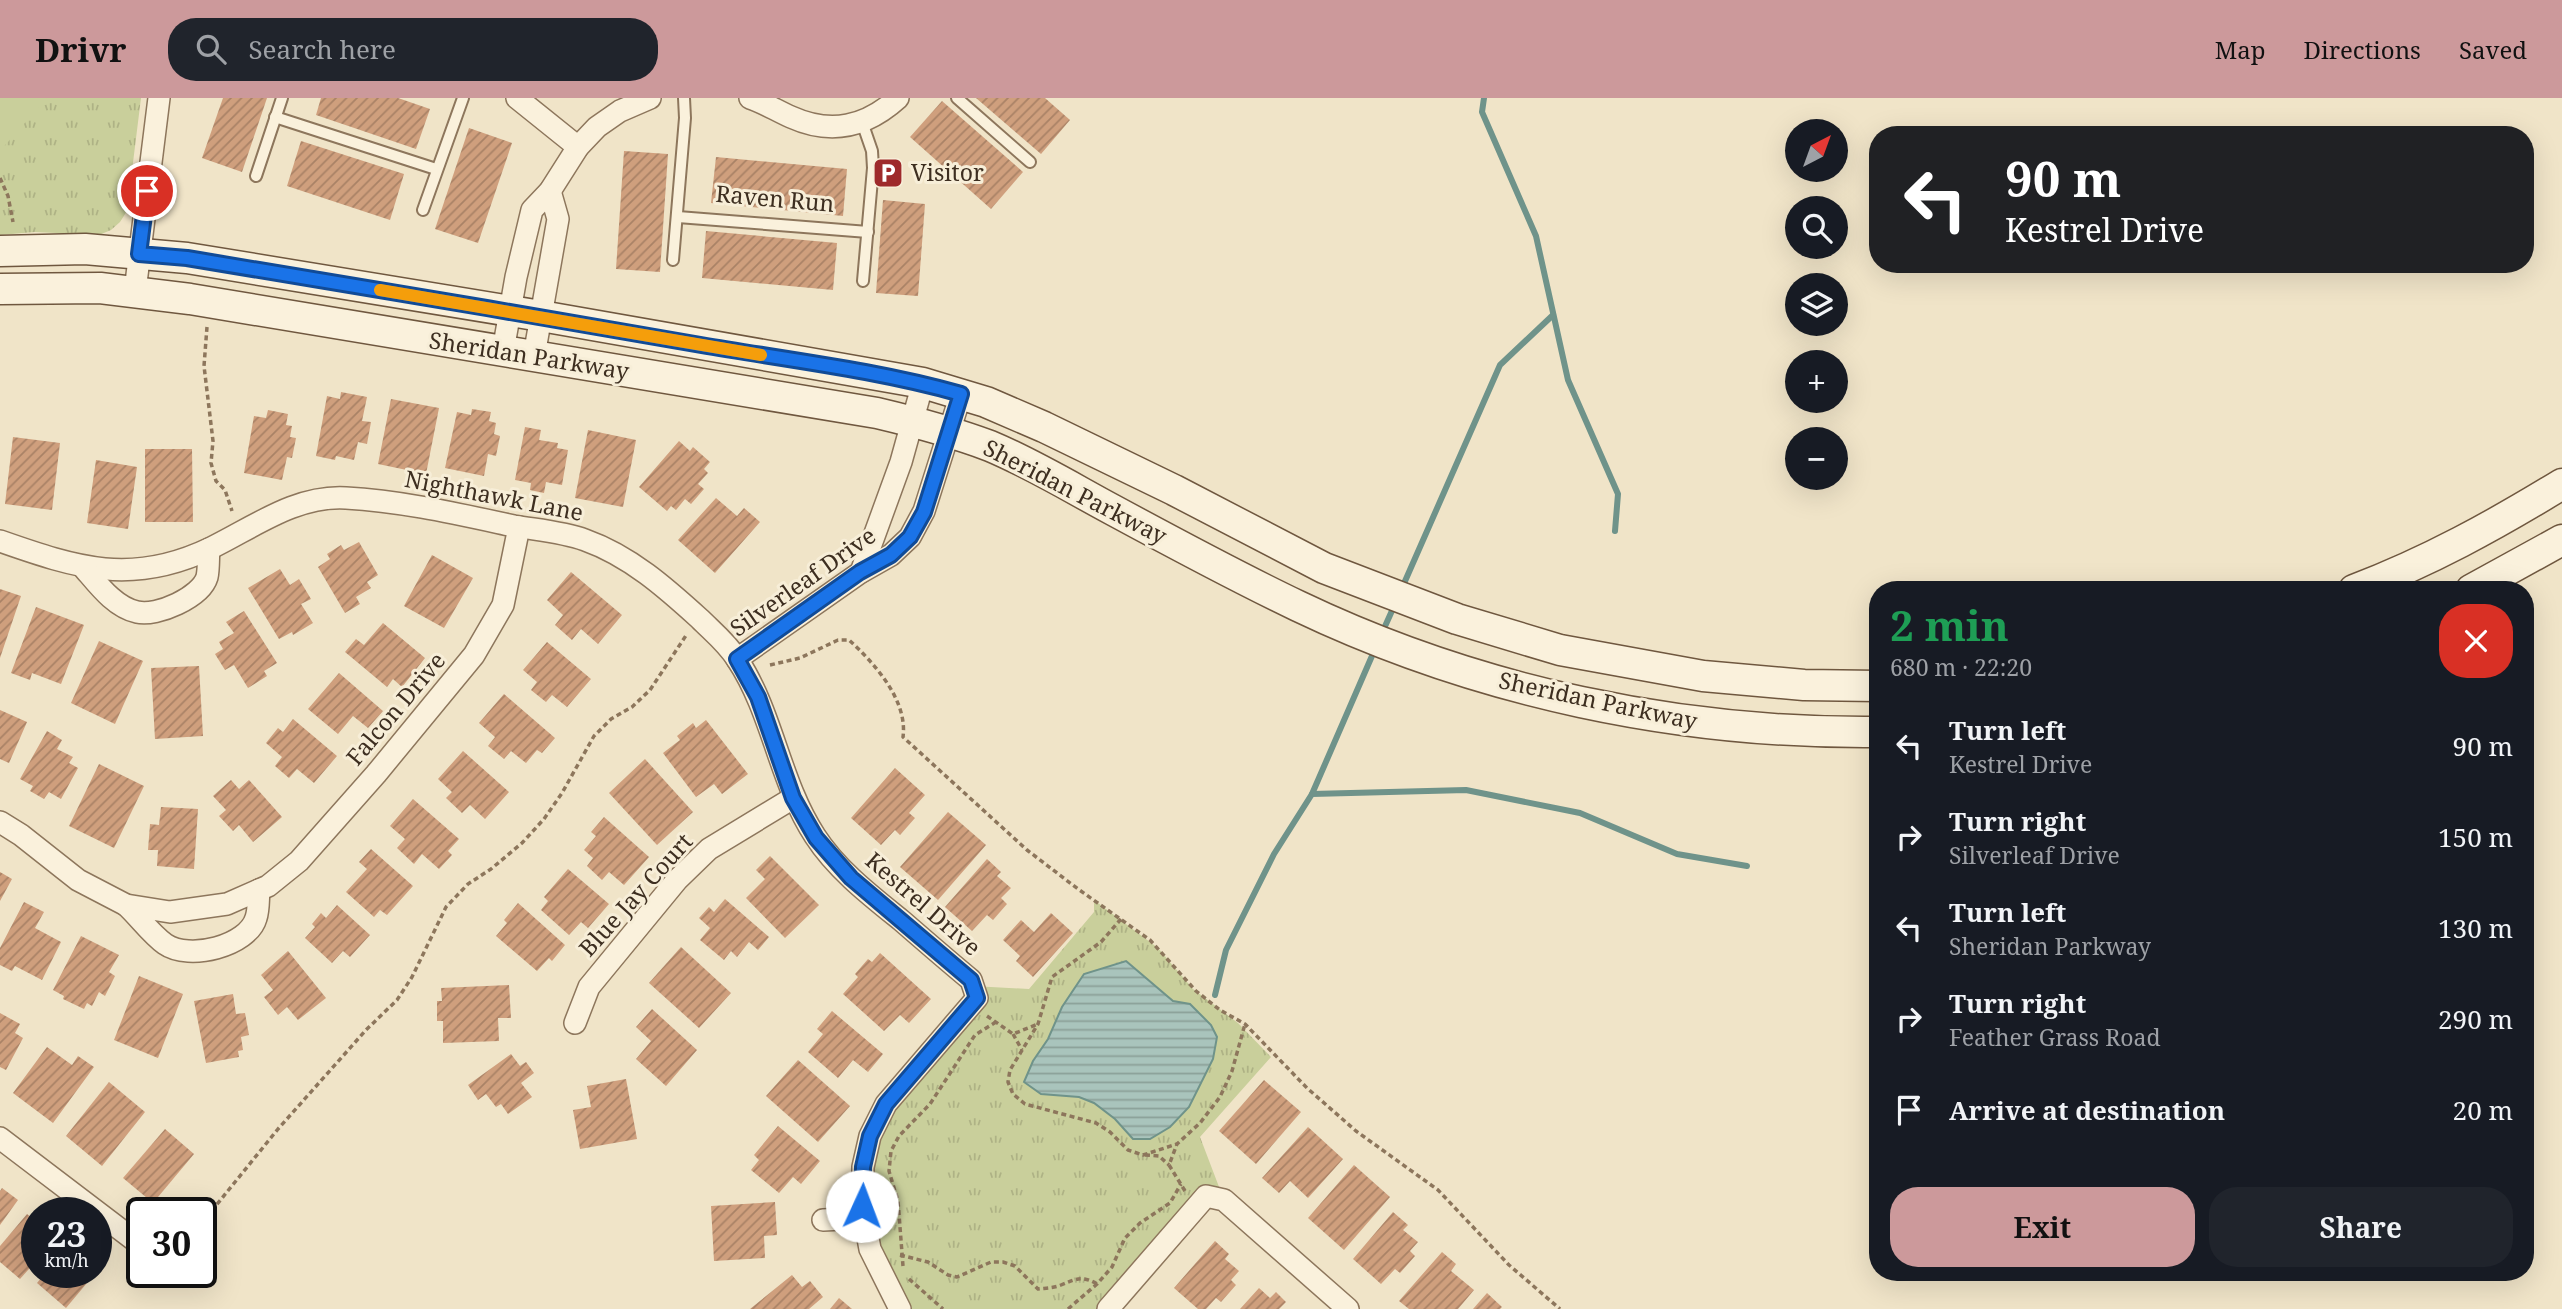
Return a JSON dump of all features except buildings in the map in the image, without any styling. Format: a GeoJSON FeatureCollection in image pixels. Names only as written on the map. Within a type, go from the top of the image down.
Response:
{"type":"FeatureCollection","features":[{"type":"Feature","properties":{"kind":"main road","name":"Sheridan Parkway"},"geometry":{"type":"LineString","coordinates":[[0,251],[73,248],[187,258],[923,383],[998,407],[1101,454],[1324,568],[1423,608],[1560,650],[1703,676],[1804,685],[1869,686]]}},
{"type":"Feature","properties":{"kind":"main road","name":"Sheridan Parkway"},"geometry":{"type":"LineString","coordinates":[[0,289],[64,287],[135,292],[877,413],[949,433],[1022,460],[1143,527],[1299,607],[1394,647],[1488,678],[1599,705],[1692,722],[1786,731],[1869,732]]}},
{"type":"Feature","properties":{"kind":"main road"},"geometry":{"type":"LineString","coordinates":[[2377,581],[2403,571],[2498,523],[2562,484]]}},
{"type":"Feature","properties":{"kind":"main road"},"geometry":{"type":"LineString","coordinates":[[2487,581],[2562,540]]}},
{"type":"Feature","properties":{"kind":"street"},"geometry":{"type":"LineString","coordinates":[[135,292],[159,98]]}},
{"type":"Feature","properties":{"kind":"street"},"geometry":{"type":"LineString","coordinates":[[517,98],[578,147]]}},
{"type":"Feature","properties":{"kind":"street"},"geometry":{"type":"LineString","coordinates":[[503,351],[531,210],[550,191],[578,147],[597,127],[620,111],[650,98]]}},
{"type":"Feature","properties":{"kind":"street"},"geometry":{"type":"LineString","coordinates":[[750,98],[809,124],[830,128],[862,122],[880,114],[898,98]]}},
{"type":"Feature","properties":{"kind":"street"},"geometry":{"type":"LineString","coordinates":[[534,356],[558,219],[550,191]]}},
{"type":"Feature","properties":{"kind":"street"},"geometry":{"type":"LineString","coordinates":[[860,572],[880,524],[914,422],[923,383]]}},
{"type":"Feature","properties":{"kind":"street","name":"Silverleaf Drive"},"geometry":{"type":"LineString","coordinates":[[737,659],[860,572],[891,555],[910,537],[924,512],[961,394]]}},
{"type":"Feature","properties":{"kind":"street","name":"Nighthawk Lane"},"geometry":{"type":"LineString","coordinates":[[0,541],[83,567],[114,572],[159,566],[209,549],[279,512],[314,500],[342,497],[389,501],[585,540],[627,561],[662,584],[722,639],[737,659]]}},
{"type":"Feature","properties":{"kind":"street","name":"Falcon Drive"},"geometry":{"type":"LineString","coordinates":[[126,905],[170,912],[227,904],[268,886],[299,861],[376,774],[474,655],[503,605],[519,527]]}},
{"type":"Feature","properties":{"kind":"street"},"geometry":{"type":"LineString","coordinates":[[83,567],[106,593],[120,604],[138,612],[159,612],[178,604],[196,591],[206,579],[209,549]]}},
{"type":"Feature","properties":{"kind":"street","name":"Kestrel Drive"},"geometry":{"type":"LineString","coordinates":[[737,659],[758,697],[793,798],[816,838],[851,878],[971,980],[977,998],[971,1005]]}},
{"type":"Feature","properties":{"kind":"street","name":"Blue Jay Court"},"geometry":{"type":"LineString","coordinates":[[575,1023],[589,988],[677,880],[709,849],[793,798]]}},
{"type":"Feature","properties":{"kind":"street","name":"Falcon Drive"},"geometry":{"type":"LineString","coordinates":[[0,822],[78,880],[126,905],[166,945],[185,952],[205,952],[227,944],[246,932],[256,919],[259,890]]}},
{"type":"Feature","properties":{"kind":"street"},"geometry":{"type":"LineString","coordinates":[[900,1309],[870,1249],[864,1218],[863,1167],[870,1136],[886,1104],[971,1005]]}},
{"type":"Feature","properties":{"kind":"street"},"geometry":{"type":"LineString","coordinates":[[0,1138],[126,1234]]}},
{"type":"Feature","properties":{"kind":"street"},"geometry":{"type":"LineString","coordinates":[[1108,1309],[1201,1202],[1224,1200],[1348,1309]]}},
{"type":"Feature","properties":{"kind":"street"},"geometry":{"type":"LineString","coordinates":[[823,1220],[864,1218]]}},
{"type":"Feature","properties":{"kind":"lane"},"geometry":{"type":"LineString","coordinates":[[256,176],[282,98]]}},
{"type":"Feature","properties":{"kind":"lane"},"geometry":{"type":"LineString","coordinates":[[424,210],[436,169],[463,98]]}},
{"type":"Feature","properties":{"kind":"lane"},"geometry":{"type":"LineString","coordinates":[[673,260],[685,118],[684,98]]}},
{"type":"Feature","properties":{"kind":"lane"},"geometry":{"type":"LineString","coordinates":[[957,98],[1030,162]]}},
{"type":"Feature","properties":{"kind":"lane"},"geometry":{"type":"LineString","coordinates":[[275,117],[436,169]]}},
{"type":"Feature","properties":{"kind":"lane"},"geometry":{"type":"LineString","coordinates":[[862,122],[872,151],[863,281]]}},
{"type":"Feature","properties":{"kind":"lane","name":"Raven Run"},"geometry":{"type":"LineString","coordinates":[[678,217],[867,232]]}},
{"type":"Feature","properties":{"kind":"path"},"geometry":{"type":"LineString","coordinates":[[0,178],[8,196],[13,222]]}},
{"type":"Feature","properties":{"kind":"path"},"geometry":{"type":"LineString","coordinates":[[206,327],[204,366],[213,441],[211,463],[216,481],[225,490],[232,512]]}},
{"type":"Feature","properties":{"kind":"path"},"geometry":{"type":"LineString","coordinates":[[217,1204],[278,1129],[366,1030],[397,1000],[412,977],[446,907],[468,884],[522,843],[544,819],[594,736],[611,719],[632,707],[650,690],[692,627]]}},
{"type":"Feature","properties":{"kind":"path"},"geometry":{"type":"LineString","coordinates":[[770,665],[800,658],[838,640],[849,640],[878,672],[895,698],[904,729],[903,737],[912,747],[934,763],[1027,850],[1150,940],[1196,991],[1220,1010],[1245,1024],[1307,1088],[1356,1131],[1438,1190],[1509,1265],[1560,1309]]}},
{"type":"Feature","properties":{"kind":"path"},"geometry":{"type":"LineString","coordinates":[[1121,919],[1101,942],[1052,977],[1038,1024],[1010,1070],[1007,1082],[1013,1094],[1025,1104],[1096,1123],[1110,1132],[1128,1150],[1159,1156],[1170,1165],[1181,1184],[1201,1202]]}},
{"type":"Feature","properties":{"kind":"path"},"geometry":{"type":"LineString","coordinates":[[971,1005],[1013,1034],[1022,1050]]}},
{"type":"Feature","properties":{"kind":"path"},"geometry":{"type":"LineString","coordinates":[[943,1309],[912,1283],[904,1271],[900,1255],[898,1200],[889,1171],[891,1151],[899,1136],[930,1104],[975,1035],[996,1022]]}},
{"type":"Feature","properties":{"kind":"path"},"geometry":{"type":"LineString","coordinates":[[1013,1034],[1038,1024]]}},
{"type":"Feature","properties":{"kind":"path"},"geometry":{"type":"LineString","coordinates":[[1143,1155],[1177,1144],[1200,1123],[1220,1097],[1232,1071],[1245,1024]]}},
{"type":"Feature","properties":{"kind":"path"},"geometry":{"type":"LineString","coordinates":[[1170,1165],[1177,1144]]}},
{"type":"Feature","properties":{"kind":"path"},"geometry":{"type":"LineString","coordinates":[[1068,1309],[1112,1267],[1125,1238],[1140,1223],[1170,1203],[1181,1184]]}},
{"type":"Feature","properties":{"kind":"path"},"geometry":{"type":"LineString","coordinates":[[900,1255],[928,1262],[948,1275],[957,1277],[991,1262],[1003,1262],[1015,1266],[1038,1289],[1058,1287],[1074,1278],[1086,1277],[1097,1284]]}},
{"type":"Feature","properties":{"kind":"green space"},"geometry":{"type":"Polygon","coordinates":[[[0,98],[141,98],[127,211],[120,222],[99,235],[35,232],[0,235],[0,98]]]}},
{"type":"Feature","properties":{"kind":"green space"},"geometry":{"type":"Polygon","coordinates":[[[0,98],[47,98],[0,151],[0,98]]]}},
{"type":"Feature","properties":{"kind":"green space"},"geometry":{"type":"Polygon","coordinates":[[[1094,900],[1158,948],[1193,989],[1238,1023],[1271,1057],[1200,1137],[1224,1200],[1205,1197],[1108,1309],[900,1309],[870,1249],[870,1136],[973,986],[1029,989],[1094,912],[1094,900]]]}},
{"type":"Feature","properties":{"kind":"water"},"geometry":{"type":"Polygon","coordinates":[[[1126,961],[1173,1001],[1190,1004],[1211,1025],[1217,1037],[1213,1059],[1189,1107],[1170,1127],[1150,1139],[1133,1139],[1115,1119],[1094,1103],[1079,1097],[1041,1094],[1024,1082],[1062,1007],[1084,974],[1126,961]]]}},
{"type":"Feature","properties":{"kind":"waterway"},"geometry":{"type":"LineString","coordinates":[[1484,98],[1482,112],[1536,236],[1568,380],[1618,494],[1615,531]]}},
{"type":"Feature","properties":{"kind":"waterway"},"geometry":{"type":"LineString","coordinates":[[1402,588],[1500,365],[1553,315]]}},
{"type":"Feature","properties":{"kind":"waterway"},"geometry":{"type":"LineString","coordinates":[[1382,633],[1395,604]]}},
{"type":"Feature","properties":{"kind":"waterway"},"geometry":{"type":"LineString","coordinates":[[1312,794],[1375,649]]}},
{"type":"Feature","properties":{"kind":"waterway"},"geometry":{"type":"LineString","coordinates":[[1215,995],[1226,950],[1274,854],[1312,794],[1466,790],[1580,813],[1677,854],[1747,866]]}},
{"type":"Feature","properties":{"kind":"slow traffic"},"geometry":{"type":"LineString","coordinates":[[380,290],[761,355]]}},
{"type":"Feature","properties":{"kind":"place","name":"Visitor"},"geometry":{"type":"Point","coordinates":[888,173]}},
{"type":"Feature","properties":{"kind":"route"},"geometry":{"type":"LineString","coordinates":[[147,191],[139,254],[187,258],[541,316],[855,370],[923,383],[961,394],[924,512],[910,537],[891,555],[860,572],[737,659],[758,697],[793,798],[816,838],[851,878],[971,980],[977,998],[886,1104],[870,1136],[863,1167],[862,1206]]}}]}
